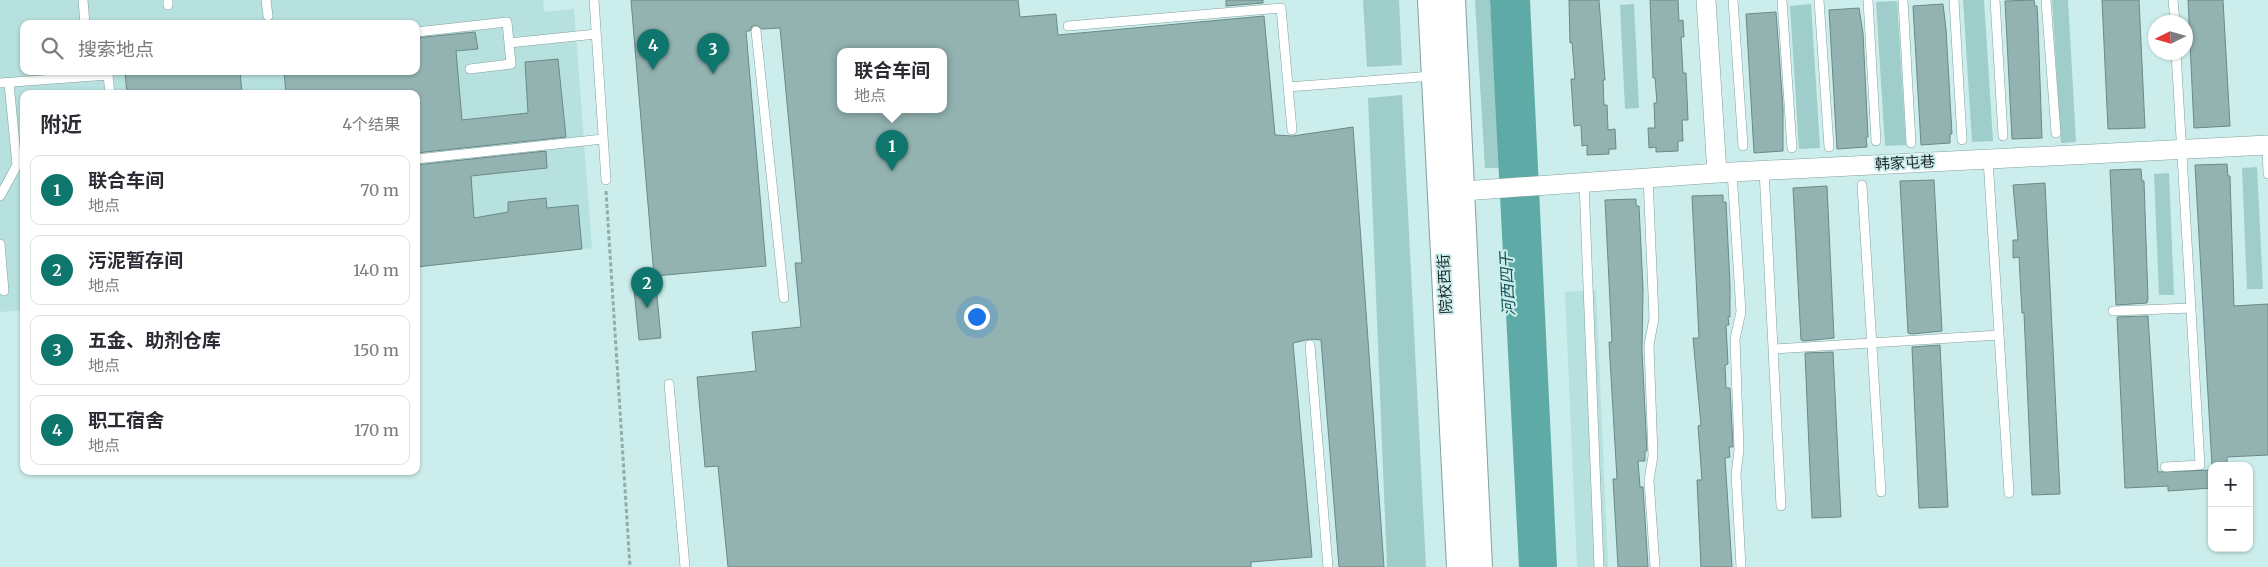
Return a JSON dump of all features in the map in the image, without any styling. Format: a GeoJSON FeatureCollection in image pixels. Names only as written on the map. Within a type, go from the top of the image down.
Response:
{"type":"FeatureCollection","features":[{"type":"Feature","properties":{"kind":"main road","name":"院校西街"},"geometry":{"type":"LineString","coordinates":[[1431,0],[1435,76],[1451,192],[1479,567]]}},
{"type":"Feature","properties":{"kind":"main road","name":"院校西街"},"geometry":{"type":"LineString","coordinates":[[1452,0],[1451,192],[1460,567]]}},
{"type":"Feature","properties":{"kind":"street"},"geometry":{"type":"LineString","coordinates":[[1706,0],[1724,172]]}},
{"type":"Feature","properties":{"kind":"street","name":"韩家屯巷"},"geometry":{"type":"LineString","coordinates":[[1451,192],[1724,172],[2267,145]]}},
{"type":"Feature","properties":{"kind":"lane"},"geometry":{"type":"LineString","coordinates":[[84,0],[85,20]]}},
{"type":"Feature","properties":{"kind":"lane"},"geometry":{"type":"LineString","coordinates":[[266,0],[268,16]]}},
{"type":"Feature","properties":{"kind":"lane"},"geometry":{"type":"LineString","coordinates":[[594,0],[606,180]]}},
{"type":"Feature","properties":{"kind":"lane"},"geometry":{"type":"LineString","coordinates":[[1733,0],[1742,146]]}},
{"type":"Feature","properties":{"kind":"lane"},"geometry":{"type":"LineString","coordinates":[[1782,0],[1792,148]]}},
{"type":"Feature","properties":{"kind":"lane"},"geometry":{"type":"LineString","coordinates":[[1819,0],[1829,147]]}},
{"type":"Feature","properties":{"kind":"lane"},"geometry":{"type":"LineString","coordinates":[[1868,0],[1876,141]]}},
{"type":"Feature","properties":{"kind":"lane"},"geometry":{"type":"LineString","coordinates":[[1903,0],[1911,143]]}},
{"type":"Feature","properties":{"kind":"lane"},"geometry":{"type":"LineString","coordinates":[[1954,0],[1962,140]]}},
{"type":"Feature","properties":{"kind":"lane"},"geometry":{"type":"LineString","coordinates":[[1995,0],[2003,136]]}},
{"type":"Feature","properties":{"kind":"lane"},"geometry":{"type":"LineString","coordinates":[[2046,0],[2056,133]]}},
{"type":"Feature","properties":{"kind":"lane"},"geometry":{"type":"LineString","coordinates":[[2173,0],[2174,15]]}},
{"type":"Feature","properties":{"kind":"lane"},"geometry":{"type":"LineString","coordinates":[[1068,26],[1281,8],[1292,130]]}},
{"type":"Feature","properties":{"kind":"lane"},"geometry":{"type":"LineString","coordinates":[[420,32],[507,22],[511,64],[470,69]]}},
{"type":"Feature","properties":{"kind":"lane"},"geometry":{"type":"LineString","coordinates":[[756,31],[784,298]]}},
{"type":"Feature","properties":{"kind":"lane"},"geometry":{"type":"LineString","coordinates":[[509,43],[596,34]]}},
{"type":"Feature","properties":{"kind":"lane"},"geometry":{"type":"LineString","coordinates":[[2166,467],[2200,465],[2176,60]]}},
{"type":"Feature","properties":{"kind":"lane"},"geometry":{"type":"LineString","coordinates":[[0,196],[17,165],[4,83],[80,75]]}},
{"type":"Feature","properties":{"kind":"lane"},"geometry":{"type":"LineString","coordinates":[[108,75],[110,90]]}},
{"type":"Feature","properties":{"kind":"lane"},"geometry":{"type":"LineString","coordinates":[[1288,87],[1435,76]]}},
{"type":"Feature","properties":{"kind":"lane"},"geometry":{"type":"LineString","coordinates":[[420,160],[603,139]]}},
{"type":"Feature","properties":{"kind":"lane"},"geometry":{"type":"LineString","coordinates":[[2267,145],[2268,174]]}},
{"type":"Feature","properties":{"kind":"lane"},"geometry":{"type":"LineString","coordinates":[[1988,159],[2009,493]]}},
{"type":"Feature","properties":{"kind":"lane"},"geometry":{"type":"LineString","coordinates":[[1764,170],[1781,506]]}},
{"type":"Feature","properties":{"kind":"lane"},"geometry":{"type":"LineString","coordinates":[[1724,172],[1740,312],[1735,339],[1739,450],[1736,474],[1740,567]]}},
{"type":"Feature","properties":{"kind":"lane"},"geometry":{"type":"LineString","coordinates":[[1648,178],[1654,318],[1649,345],[1653,456],[1650,480],[1655,567]]}},
{"type":"Feature","properties":{"kind":"lane"},"geometry":{"type":"LineString","coordinates":[[1584,183],[1598,567]]}},
{"type":"Feature","properties":{"kind":"lane"},"geometry":{"type":"LineString","coordinates":[[1862,185],[1881,492]]}},
{"type":"Feature","properties":{"kind":"lane"},"geometry":{"type":"LineString","coordinates":[[0,244],[4,291]]}},
{"type":"Feature","properties":{"kind":"lane"},"geometry":{"type":"LineString","coordinates":[[2113,311],[2191,308]]}},
{"type":"Feature","properties":{"kind":"lane"},"geometry":{"type":"LineString","coordinates":[[1773,349],[1999,335]]}},
{"type":"Feature","properties":{"kind":"lane"},"geometry":{"type":"LineString","coordinates":[[1310,345],[1328,567]]}},
{"type":"Feature","properties":{"kind":"lane"},"geometry":{"type":"LineString","coordinates":[[669,384],[685,567]]}},
{"type":"Feature","properties":{"kind":"path"},"geometry":{"type":"LineString","coordinates":[[606,180],[630,567]]}},
{"type":"Feature","properties":{"kind":"shaded area"},"geometry":{"type":"Polygon","coordinates":[[[0,0],[543,0],[544,12],[574,9],[592,248],[420,267],[420,90],[20,90],[20,310],[0,312],[0,0]]]}},
{"type":"Feature","properties":{"kind":"shaded area"},"geometry":{"type":"Polygon","coordinates":[[[1363,0],[1399,0],[1402,65],[1367,67],[1363,0]]]}},
{"type":"Feature","properties":{"kind":"shaded area"},"geometry":{"type":"Polygon","coordinates":[[[1475,0],[1490,0],[1500,168],[1485,168],[1475,0]]]}},
{"type":"Feature","properties":{"kind":"shaded area"},"geometry":{"type":"Polygon","coordinates":[[[1963,0],[1984,0],[1993,141],[1972,142],[1963,0]]]}},
{"type":"Feature","properties":{"kind":"shaded area"},"geometry":{"type":"Polygon","coordinates":[[[2052,0],[2068,0],[2076,142],[2061,143],[2052,0]]]}},
{"type":"Feature","properties":{"kind":"shaded area"},"geometry":{"type":"Polygon","coordinates":[[[1897,1],[1906,145],[1885,146],[1876,2],[1897,1]]]}},
{"type":"Feature","properties":{"kind":"shaded area"},"geometry":{"type":"Polygon","coordinates":[[[1634,4],[1639,108],[1625,109],[1620,5],[1634,4]]]}},
{"type":"Feature","properties":{"kind":"shaded area"},"geometry":{"type":"Polygon","coordinates":[[[1811,4],[1820,148],[1799,149],[1790,6],[1811,4]]]}},
{"type":"Feature","properties":{"kind":"shaded area"},"geometry":{"type":"Polygon","coordinates":[[[1402,95],[1426,567],[1387,567],[1368,98],[1402,95]]]}},
{"type":"Feature","properties":{"kind":"shaded area"},"geometry":{"type":"Polygon","coordinates":[[[2257,167],[2263,289],[2247,289],[2242,168],[2257,167]]]}},
{"type":"Feature","properties":{"kind":"shaded area"},"geometry":{"type":"Polygon","coordinates":[[[2169,173],[2174,295],[2159,295],[2154,174],[2169,173]]]}},
{"type":"Feature","properties":{"kind":"shaded area"},"geometry":{"type":"Polygon","coordinates":[[[1596,290],[1608,567],[1577,567],[1565,292],[1596,290]]]}},
{"type":"Feature","properties":{"kind":"water","name":"河西四干"},"geometry":{"type":"Polygon","coordinates":[[[1490,0],[1530,0],[1557,567],[1519,567],[1490,0]]]}},
{"type":"Feature","properties":{"kind":"building"},"geometry":{"type":"Polygon","coordinates":[[[631,0],[1018,0],[1020,17],[1056,14],[1058,35],[1264,16],[1275,135],[1293,136],[1353,127],[1384,567],[1339,567],[1321,340],[1310,339],[1293,343],[1312,557],[1251,562],[1251,567],[728,567],[718,466],[705,467],[697,377],[756,371],[752,332],[801,327],[795,263],[802,263],[780,28],[762,29],[756,25],[752,26],[750,31],[746,31],[766,266],[655,276],[661,338],[639,340],[633,278],[654,276],[631,0]]]}},
{"type":"Feature","properties":{"kind":"building"},"geometry":{"type":"Polygon","coordinates":[[[1226,0],[1263,0],[1263,3],[1226,6],[1226,0]]]}},
{"type":"Feature","properties":{"kind":"building"},"geometry":{"type":"Polygon","coordinates":[[[1569,0],[1599,0],[1605,80],[1603,80],[1604,105],[1607,105],[1608,130],[1615,129],[1616,149],[1609,149],[1609,154],[1587,155],[1587,145],[1582,146],[1581,125],[1574,126],[1571,79],[1575,79],[1572,42],[1570,43],[1569,0]]]}},
{"type":"Feature","properties":{"kind":"building"},"geometry":{"type":"Polygon","coordinates":[[[1650,0],[1678,0],[1679,21],[1683,20],[1684,37],[1681,37],[1683,73],[1686,73],[1688,120],[1682,120],[1683,141],[1678,141],[1678,151],[1656,152],[1656,147],[1649,148],[1648,128],[1655,128],[1654,103],[1657,103],[1655,78],[1653,78],[1650,0]]]}},
{"type":"Feature","properties":{"kind":"building"},"geometry":{"type":"Polygon","coordinates":[[[2034,0],[2035,6],[2037,6],[2042,138],[2012,139],[2005,1],[2034,0]]]}},
{"type":"Feature","properties":{"kind":"building"},"geometry":{"type":"Polygon","coordinates":[[[2102,0],[2139,0],[2145,128],[2108,129],[2102,0]]]}},
{"type":"Feature","properties":{"kind":"building"},"geometry":{"type":"Polygon","coordinates":[[[2188,0],[2223,0],[2230,126],[2194,128],[2191,60],[2193,60],[2193,15],[2189,15],[2188,0]]]}},
{"type":"Feature","properties":{"kind":"building"},"geometry":{"type":"Polygon","coordinates":[[[1943,4],[1952,134],[1950,134],[1950,143],[1921,145],[1913,6],[1943,4]]]}},
{"type":"Feature","properties":{"kind":"building"},"geometry":{"type":"Polygon","coordinates":[[[1859,8],[1863,33],[1867,147],[1837,149],[1829,10],[1859,8]]]}},
{"type":"Feature","properties":{"kind":"building"},"geometry":{"type":"Polygon","coordinates":[[[1776,12],[1783,108],[1783,151],[1754,153],[1746,14],[1776,12]]]}},
{"type":"Feature","properties":{"kind":"building"},"geometry":{"type":"Polygon","coordinates":[[[475,32],[478,49],[456,51],[462,120],[528,113],[525,62],[558,59],[566,137],[420,153],[420,90],[286,90],[284,75],[420,75],[420,38],[475,32]]]}},
{"type":"Feature","properties":{"kind":"building"},"geometry":{"type":"Polygon","coordinates":[[[125,75],[240,75],[242,90],[127,90],[125,75]]]}},
{"type":"Feature","properties":{"kind":"building"},"geometry":{"type":"Polygon","coordinates":[[[546,151],[547,168],[471,176],[474,218],[508,212],[508,202],[546,198],[547,208],[578,205],[582,249],[420,267],[420,165],[546,151]]]}},
{"type":"Feature","properties":{"kind":"building"},"geometry":{"type":"Polygon","coordinates":[[[2227,164],[2228,176],[2230,176],[2234,306],[2268,304],[2268,455],[2227,457],[2227,462],[2212,462],[2195,165],[2227,164]]]}},
{"type":"Feature","properties":{"kind":"building"},"geometry":{"type":"Polygon","coordinates":[[[2141,169],[2142,181],[2144,181],[2148,299],[2147,303],[2116,305],[2110,170],[2141,169]]]}},
{"type":"Feature","properties":{"kind":"building"},"geometry":{"type":"Polygon","coordinates":[[[1934,180],[1942,331],[1912,334],[1908,333],[1900,181],[1934,180]]]}},
{"type":"Feature","properties":{"kind":"building"},"geometry":{"type":"Polygon","coordinates":[[[2045,183],[2060,494],[2032,495],[2024,313],[2022,313],[2019,257],[2013,258],[2013,240],[2018,240],[2013,185],[2045,183]]]}},
{"type":"Feature","properties":{"kind":"building"},"geometry":{"type":"Polygon","coordinates":[[[1827,186],[1834,338],[1804,341],[1801,340],[1793,188],[1827,186]]]}},
{"type":"Feature","properties":{"kind":"building"},"geometry":{"type":"Polygon","coordinates":[[[1723,195],[1723,202],[1726,202],[1730,285],[1730,317],[1728,317],[1729,325],[1726,325],[1728,364],[1725,365],[1726,388],[1730,388],[1733,447],[1729,447],[1730,457],[1725,458],[1732,567],[1701,567],[1697,480],[1702,480],[1698,426],[1701,425],[1693,338],[1699,338],[1692,196],[1723,195]]]}},
{"type":"Feature","properties":{"kind":"building"},"geometry":{"type":"Polygon","coordinates":[[[1636,199],[1636,206],[1639,206],[1643,289],[1642,351],[1647,451],[1645,451],[1645,461],[1638,461],[1640,487],[1643,487],[1648,567],[1618,567],[1613,479],[1617,479],[1609,342],[1612,342],[1605,200],[1636,199]]]}},
{"type":"Feature","properties":{"kind":"building"},"geometry":{"type":"Polygon","coordinates":[[[2148,316],[2158,472],[2208,470],[2208,488],[2168,491],[2168,486],[2125,488],[2117,317],[2148,316]]]}},
{"type":"Feature","properties":{"kind":"building"},"geometry":{"type":"Polygon","coordinates":[[[1940,345],[1948,507],[1919,508],[1912,347],[1940,345]]]}},
{"type":"Feature","properties":{"kind":"building"},"geometry":{"type":"Polygon","coordinates":[[[1833,352],[1841,517],[1812,518],[1805,353],[1833,352]]]}},
{"type":"Feature","properties":{"kind":"place","name":"职工宿舍"},"geometry":{"type":"Point","coordinates":[653,70]}},
{"type":"Feature","properties":{"kind":"place","name":"五金、助剂仓库"},"geometry":{"type":"Point","coordinates":[713,74]}},
{"type":"Feature","properties":{"kind":"place","name":"联合车间"},"geometry":{"type":"Point","coordinates":[892,171]}},
{"type":"Feature","properties":{"kind":"place","name":"污泥暂存间"},"geometry":{"type":"Point","coordinates":[647,308]}}]}
